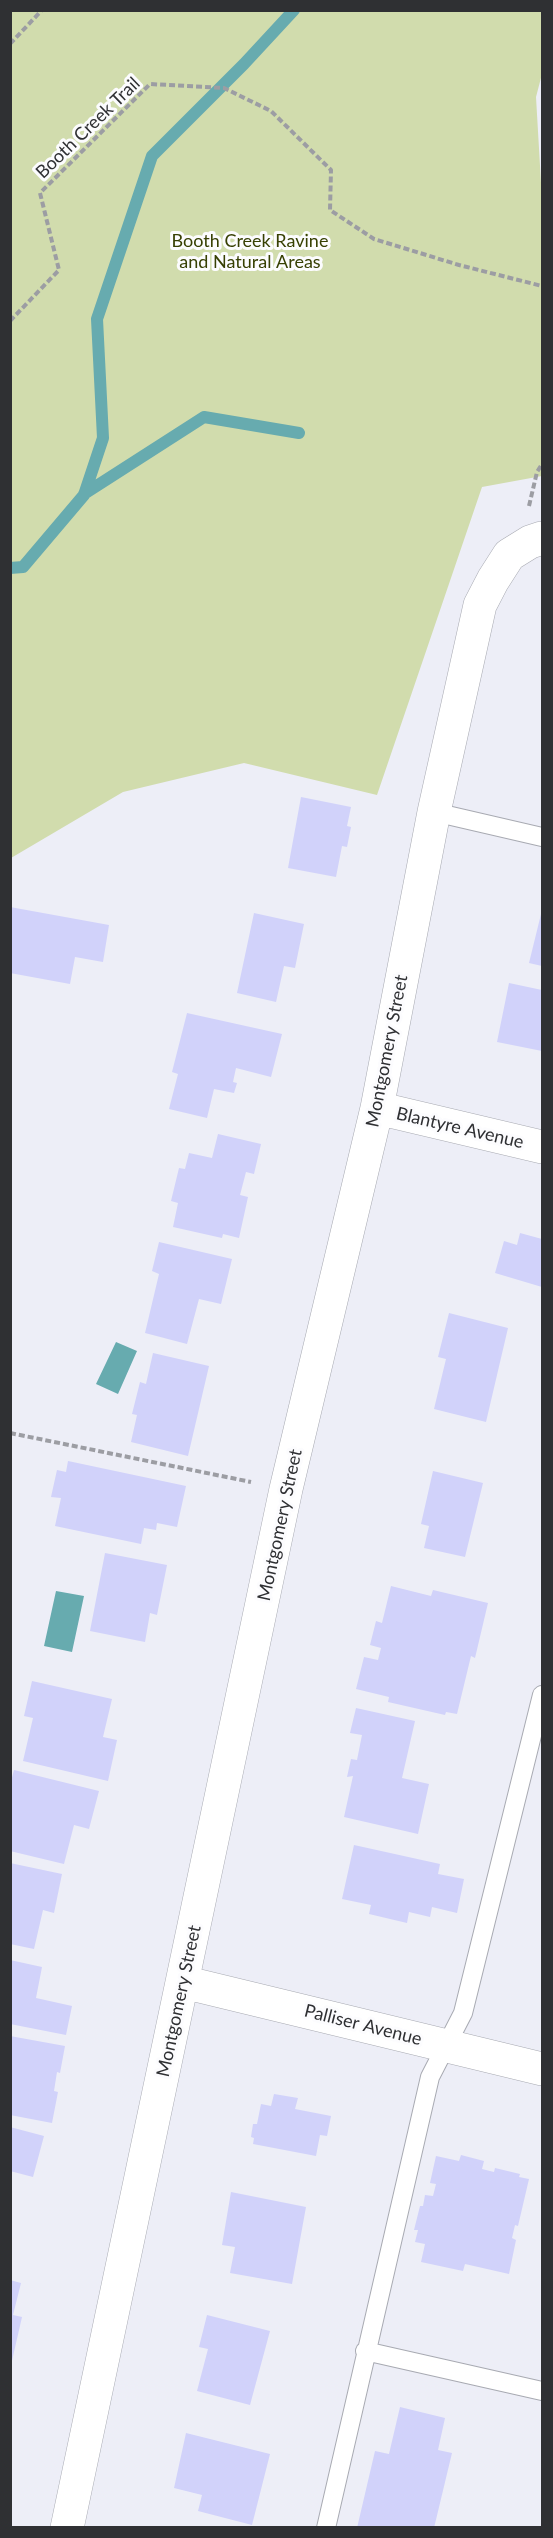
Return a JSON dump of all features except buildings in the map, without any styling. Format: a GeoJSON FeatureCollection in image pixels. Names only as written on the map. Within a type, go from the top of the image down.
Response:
{"type":"FeatureCollection","features":[{"type":"Feature","properties":{"kind":"street","name":"Montgomery Street"},"geometry":{"type":"LineString","coordinates":[[67,2528],[286,1489],[377,1108],[434,812],[480,605],[509,555],[536,540]]}},
{"type":"Feature","properties":{"kind":"street","name":"Blantyre Avenue"},"geometry":{"type":"LineString","coordinates":[[377,1108],[543,1147]]}},
{"type":"Feature","properties":{"kind":"street","name":"Palliser Avenue"},"geometry":{"type":"LineString","coordinates":[[183,1982],[543,2069]]}},
{"type":"Feature","properties":{"kind":"lane"},"geometry":{"type":"LineString","coordinates":[[434,812],[543,837]]}},
{"type":"Feature","properties":{"kind":"lane"},"geometry":{"type":"LineString","coordinates":[[326,2528],[430,2077],[463,2013],[543,1695]]}},
{"type":"Feature","properties":{"kind":"lane"},"geometry":{"type":"LineString","coordinates":[[365,2351],[543,2391]]}},
{"type":"Feature","properties":{"kind":"path"},"geometry":{"type":"LineString","coordinates":[[10,44],[42,10]]}},
{"type":"Feature","properties":{"kind":"path","name":"Booth Creek Trail"},"geometry":{"type":"LineString","coordinates":[[10,321],[59,270],[40,194],[150,84],[224,88],[271,111],[331,170],[330,210],[374,239],[459,265],[543,286]]}},
{"type":"Feature","properties":{"kind":"path"},"geometry":{"type":"LineString","coordinates":[[529,505],[537,472],[543,464]]}},
{"type":"Feature","properties":{"kind":"path"},"geometry":{"type":"LineString","coordinates":[[10,1433],[286,1489]]}},
{"type":"Feature","properties":{"kind":"green space","name":"Booth Creek Ravine and Natural Areas"},"geometry":{"type":"Polygon","coordinates":[[[10,11],[542,11],[542,74],[536,97],[542,200],[542,476],[482,487],[377,795],[244,763],[123,792],[11,858],[10,11]]]}},
{"type":"Feature","properties":{"kind":"water"},"geometry":{"type":"Polygon","coordinates":[[[116,1342],[137,1351],[118,1394],[96,1384],[116,1342]]]}},
{"type":"Feature","properties":{"kind":"water"},"geometry":{"type":"Polygon","coordinates":[[[56,1591],[84,1596],[72,1652],[44,1646],[56,1591]]]}},
{"type":"Feature","properties":{"kind":"waterway"},"geometry":{"type":"LineString","coordinates":[[10,568],[23,567],[84,495],[103,438],[97,319],[152,156],[244,64],[294,10]]}},
{"type":"Feature","properties":{"kind":"waterway"},"geometry":{"type":"LineString","coordinates":[[84,494],[204,417],[299,433]]}}]}
